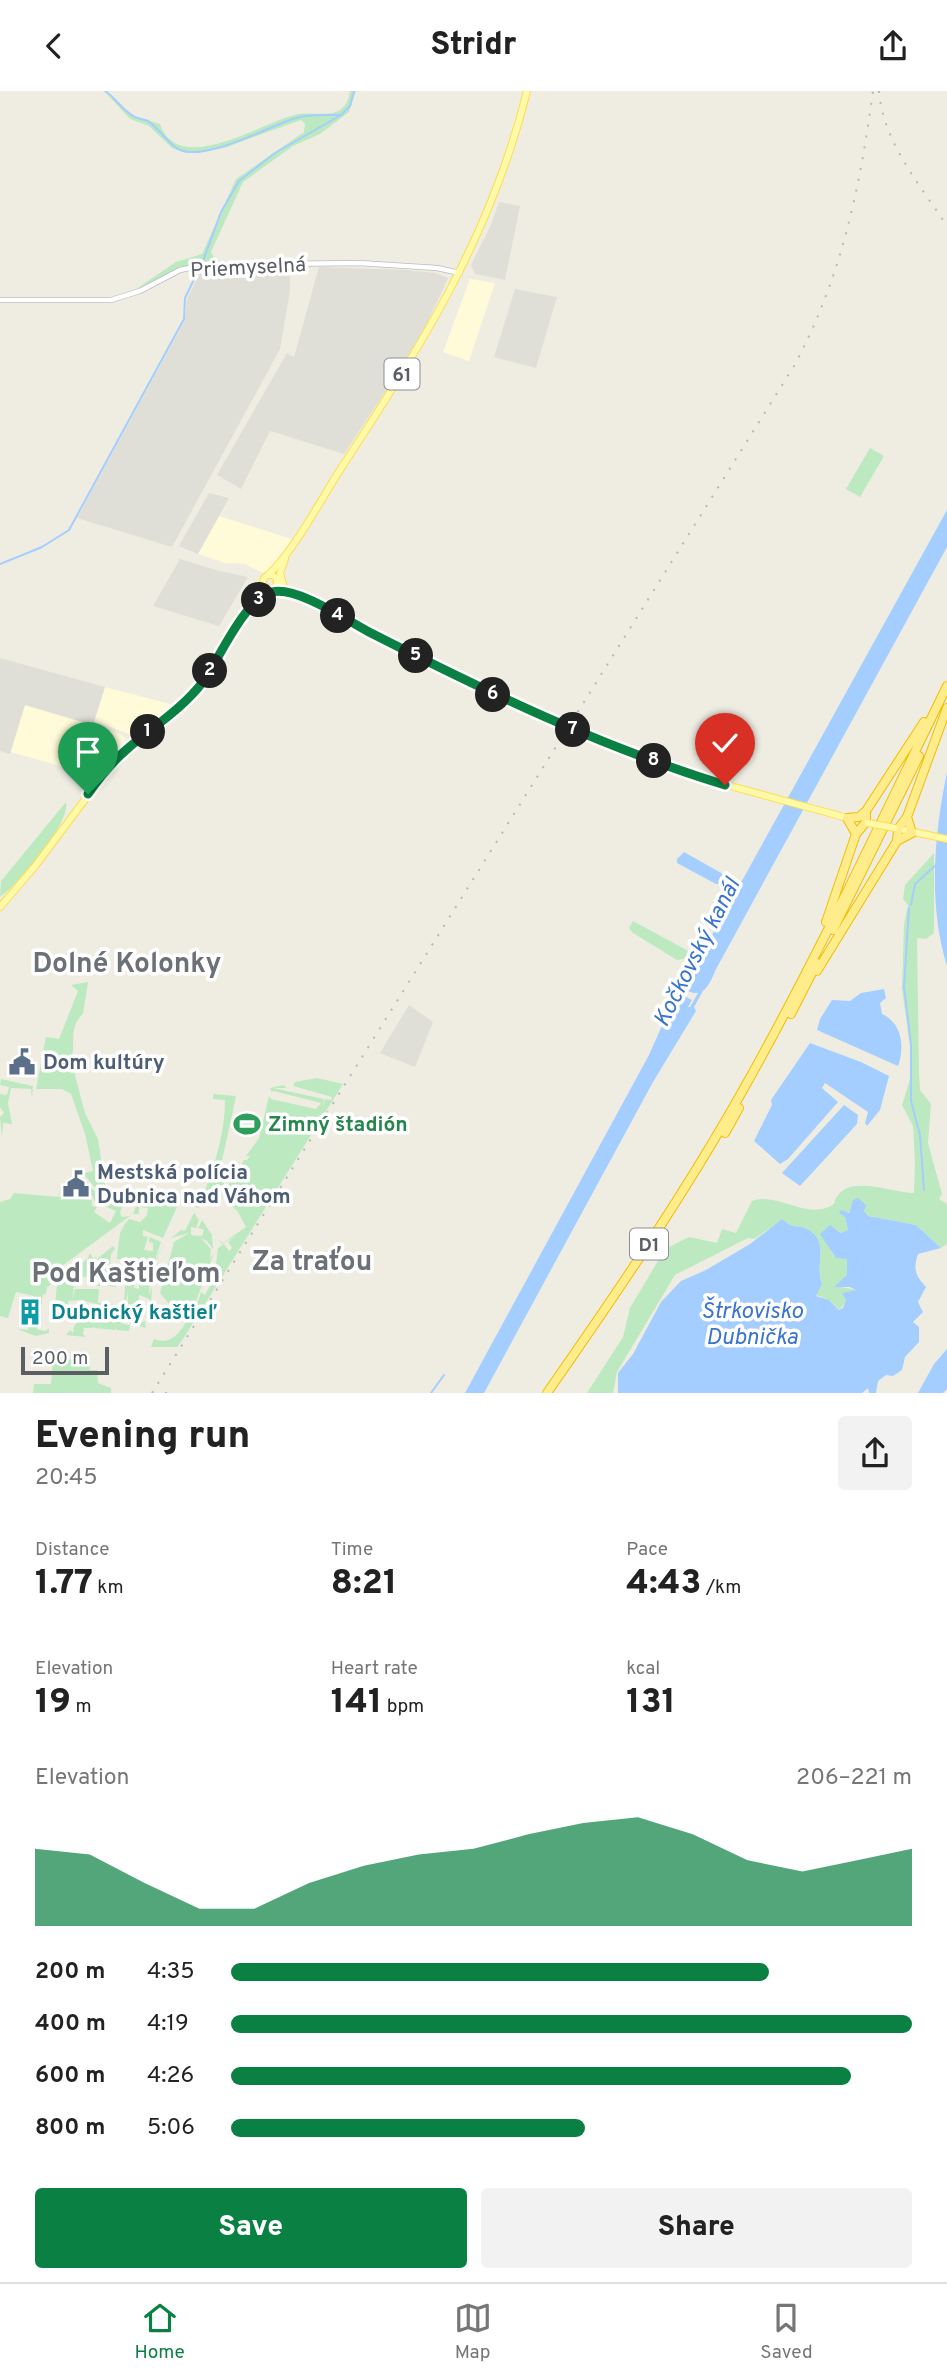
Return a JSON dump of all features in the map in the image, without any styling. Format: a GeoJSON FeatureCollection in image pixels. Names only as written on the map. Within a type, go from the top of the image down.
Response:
{"type":"FeatureCollection","features":[{"type":"Feature","properties":{"kind":"highway","name":"D1"},"geometry":{"type":"LineString","coordinates":[[547,1393],[697,1169],[762,1057],[947,686]]}},
{"type":"Feature","properties":{"kind":"highway","name":"D1"},"geometry":{"type":"LineString","coordinates":[[554,1393],[695,1182],[747,1094],[803,991],[947,699]]}},
{"type":"Feature","properties":{"kind":"highway"},"geometry":{"type":"LineString","coordinates":[[856,834],[847,818],[859,817],[866,811],[937,706]]}},
{"type":"Feature","properties":{"kind":"highway"},"geometry":{"type":"LineString","coordinates":[[897,841],[896,829],[907,817],[947,708]]}},
{"type":"Feature","properties":{"kind":"highway"},"geometry":{"type":"LineString","coordinates":[[813,958],[856,834],[867,822],[866,811]]}},
{"type":"Feature","properties":{"kind":"highway"},"geometry":{"type":"LineString","coordinates":[[803,991],[897,841],[914,833],[907,817]]}},
{"type":"Feature","properties":{"kind":"main road","name":"61"},"geometry":{"type":"LineString","coordinates":[[0,907],[31,871],[113,762],[179,707],[202,683],[268,575],[292,544],[408,365],[461,274],[504,172],[527,91]]}},
{"type":"Feature","properties":{"kind":"main road"},"geometry":{"type":"LineString","coordinates":[[292,544],[280,575],[282,583],[292,593]]}},
{"type":"Feature","properties":{"kind":"main road","name":"61"},"geometry":{"type":"LineString","coordinates":[[252,604],[276,580],[281,559]]}},
{"type":"Feature","properties":{"kind":"main road"},"geometry":{"type":"LineString","coordinates":[[268,575],[292,593],[449,673],[579,733],[666,765],[764,796],[847,818],[947,839]]}},
{"type":"Feature","properties":{"kind":"main road"},"geometry":{"type":"LineString","coordinates":[[263,583],[270,588],[292,593]]}},
{"type":"Feature","properties":{"kind":"main road"},"geometry":{"type":"LineString","coordinates":[[252,604],[270,593],[292,593]]}},
{"type":"Feature","properties":{"kind":"street","name":"Priemyselná"},"geometry":{"type":"LineString","coordinates":[[0,300],[111,300],[140,291],[180,270],[201,265],[359,263],[437,268],[461,274]]}},
{"type":"Feature","properties":{"kind":"shaded area"},"geometry":{"type":"Polygon","coordinates":[[[499,202],[520,206],[505,280],[475,274],[471,265],[499,202]]]}},
{"type":"Feature","properties":{"kind":"shaded area"},"geometry":{"type":"Polygon","coordinates":[[[203,267],[287,267],[290,272],[290,291],[280,349],[172,547],[77,518],[185,320],[187,299],[203,267]]]}},
{"type":"Feature","properties":{"kind":"shaded area"},"geometry":{"type":"Polygon","coordinates":[[[319,267],[405,270],[435,273],[448,278],[420,339],[344,454],[270,431],[241,489],[217,475],[287,353],[294,357],[319,267]]]}},
{"type":"Feature","properties":{"kind":"shaded area"},"geometry":{"type":"Polygon","coordinates":[[[470,279],[495,283],[469,361],[443,352],[470,279]]]}},
{"type":"Feature","properties":{"kind":"shaded area"},"geometry":{"type":"Polygon","coordinates":[[[515,289],[557,297],[536,368],[494,357],[515,289]]]}},
{"type":"Feature","properties":{"kind":"shaded area"},"geometry":{"type":"Polygon","coordinates":[[[209,493],[229,498],[198,554],[179,546],[209,493]]]}},
{"type":"Feature","properties":{"kind":"shaded area"},"geometry":{"type":"Polygon","coordinates":[[[219,516],[292,539],[273,569],[265,574],[245,564],[225,563],[198,554],[219,516]]]}},
{"type":"Feature","properties":{"kind":"shaded area"},"geometry":{"type":"Polygon","coordinates":[[[180,559],[248,577],[219,626],[153,606],[180,559]]]}},
{"type":"Feature","properties":{"kind":"shaded area"},"geometry":{"type":"Polygon","coordinates":[[[0,658],[105,687],[93,725],[25,705],[10,754],[0,751],[0,658]]]}},
{"type":"Feature","properties":{"kind":"shaded area"},"geometry":{"type":"Polygon","coordinates":[[[105,687],[175,707],[138,734],[132,735],[94,721],[105,687]]]}},
{"type":"Feature","properties":{"kind":"shaded area"},"geometry":{"type":"Polygon","coordinates":[[[25,705],[120,734],[125,738],[125,744],[96,776],[10,752],[25,705]]]}},
{"type":"Feature","properties":{"kind":"shaded area"},"geometry":{"type":"Polygon","coordinates":[[[409,1005],[433,1022],[415,1067],[380,1053],[409,1005]]]}},
{"type":"Feature","properties":{"kind":"green space"},"geometry":{"type":"Polygon","coordinates":[[[104,91],[134,116],[160,124],[170,139],[184,146],[202,147],[298,114],[336,112],[346,104],[350,91],[356,91],[349,112],[320,134],[293,146],[243,182],[211,252],[216,261],[184,267],[136,289],[176,262],[202,254],[236,179],[304,132],[305,124],[301,120],[224,148],[186,153],[172,148],[149,126],[130,119],[104,91]]]}},
{"type":"Feature","properties":{"kind":"green space"},"geometry":{"type":"Polygon","coordinates":[[[870,448],[884,456],[860,497],[846,489],[870,448]]]}},
{"type":"Feature","properties":{"kind":"green space"},"geometry":{"type":"Polygon","coordinates":[[[66,802],[60,824],[42,853],[0,897],[1,881],[66,802]]]}},
{"type":"Feature","properties":{"kind":"green space"},"geometry":{"type":"Polygon","coordinates":[[[934,853],[934,933],[926,939],[917,938],[919,1072],[920,1090],[931,1104],[928,1143],[942,1194],[939,1199],[947,1204],[947,1244],[941,1248],[916,1225],[868,1216],[853,1206],[845,1217],[848,1230],[842,1233],[833,1227],[821,1234],[834,1256],[847,1258],[847,1275],[841,1287],[857,1290],[852,1292],[840,1310],[829,1300],[816,1295],[822,1284],[818,1240],[807,1229],[782,1220],[754,1239],[748,1238],[675,1275],[617,1372],[613,1393],[587,1393],[623,1337],[630,1308],[665,1249],[689,1237],[717,1243],[722,1229],[736,1233],[752,1201],[772,1200],[814,1210],[834,1204],[839,1194],[847,1188],[857,1186],[914,1193],[913,1126],[902,1105],[911,1076],[902,989],[904,925],[908,905],[903,899],[905,885],[934,853]]]}},
{"type":"Feature","properties":{"kind":"green space"},"geometry":{"type":"Polygon","coordinates":[[[633,921],[692,953],[688,958],[677,960],[633,933],[629,928],[633,921]]]}},
{"type":"Feature","properties":{"kind":"green space"},"geometry":{"type":"Polygon","coordinates":[[[88,982],[83,1014],[75,1025],[71,1060],[85,1113],[98,1139],[106,1191],[117,1194],[108,1200],[80,1174],[93,1171],[85,1134],[71,1094],[62,1089],[36,1089],[46,1037],[59,1039],[78,991],[71,985],[88,982]]]}},
{"type":"Feature","properties":{"kind":"green space"},"geometry":{"type":"Polygon","coordinates":[[[317,1078],[343,1084],[183,1339],[177,1347],[151,1347],[154,1339],[160,1341],[175,1336],[189,1317],[171,1312],[163,1303],[177,1308],[190,1305],[170,1305],[160,1293],[174,1242],[189,1233],[171,1238],[181,1230],[185,1231],[194,1213],[199,1220],[196,1228],[191,1227],[191,1235],[202,1236],[204,1230],[198,1228],[202,1220],[212,1235],[213,1249],[201,1238],[211,1249],[210,1259],[214,1253],[195,1304],[197,1305],[201,1292],[205,1295],[220,1267],[216,1265],[218,1248],[224,1244],[229,1251],[232,1248],[228,1242],[236,1236],[222,1244],[218,1240],[223,1243],[246,1227],[232,1206],[233,1203],[230,1204],[222,1195],[244,1160],[250,1156],[246,1156],[259,1138],[269,1096],[271,1099],[316,1109],[321,1103],[273,1091],[272,1093],[270,1088],[284,1085],[286,1088],[273,1088],[324,1099],[323,1108],[325,1099],[331,1100],[332,1097],[293,1086],[295,1082],[317,1078]]]}},
{"type":"Feature","properties":{"kind":"green space"},"geometry":{"type":"Polygon","coordinates":[[[1,1079],[33,1086],[32,1099],[31,1089],[11,1088],[8,1103],[12,1124],[3,1123],[2,1138],[0,1117],[4,1113],[0,1107],[0,1094],[7,1095],[9,1087],[0,1085],[1,1079]]]}},
{"type":"Feature","properties":{"kind":"green space"},"geometry":{"type":"Polygon","coordinates":[[[237,1092],[218,1179],[224,1182],[224,1187],[218,1195],[198,1208],[193,1206],[196,1199],[192,1197],[204,1193],[223,1124],[225,1100],[213,1099],[213,1094],[236,1096],[237,1092]]]}},
{"type":"Feature","properties":{"kind":"green space"},"geometry":{"type":"Polygon","coordinates":[[[72,1176],[79,1177],[83,1186],[82,1196],[78,1196],[78,1199],[92,1200],[92,1206],[97,1207],[94,1212],[110,1223],[116,1211],[95,1202],[83,1179],[105,1202],[113,1202],[126,1194],[120,1213],[122,1217],[130,1216],[62,1266],[52,1284],[47,1287],[46,1294],[43,1294],[38,1324],[35,1324],[38,1330],[46,1331],[49,1328],[49,1333],[36,1336],[17,1329],[28,1330],[31,1316],[34,1314],[31,1311],[34,1296],[16,1292],[8,1318],[0,1316],[0,1202],[10,1199],[14,1193],[58,1197],[60,1188],[59,1197],[69,1197],[71,1193],[71,1197],[76,1197],[79,1180],[72,1176]]]}},
{"type":"Feature","properties":{"kind":"green space"},"geometry":{"type":"Polygon","coordinates":[[[139,1198],[178,1205],[163,1238],[143,1230],[143,1236],[148,1237],[144,1250],[153,1251],[150,1237],[161,1242],[154,1263],[164,1242],[151,1272],[143,1271],[144,1264],[140,1269],[141,1260],[136,1260],[134,1288],[139,1289],[139,1279],[142,1285],[143,1277],[150,1278],[149,1295],[152,1287],[151,1304],[149,1299],[139,1295],[137,1324],[145,1321],[146,1328],[127,1322],[128,1292],[123,1315],[125,1286],[129,1285],[126,1285],[126,1280],[116,1283],[116,1287],[103,1285],[106,1275],[101,1274],[103,1280],[100,1286],[96,1286],[100,1278],[90,1278],[89,1274],[88,1277],[82,1277],[81,1274],[80,1277],[71,1277],[70,1282],[74,1283],[69,1284],[74,1286],[72,1300],[75,1289],[99,1289],[98,1303],[115,1304],[117,1317],[125,1316],[123,1324],[130,1325],[129,1331],[116,1330],[116,1326],[115,1330],[94,1326],[84,1328],[83,1334],[86,1337],[66,1335],[70,1330],[73,1333],[79,1320],[70,1319],[70,1313],[60,1310],[71,1312],[73,1317],[95,1318],[96,1312],[79,1312],[79,1308],[96,1309],[97,1304],[79,1300],[68,1301],[68,1306],[55,1305],[57,1284],[88,1258],[90,1253],[98,1262],[98,1258],[113,1246],[115,1249],[111,1254],[110,1267],[125,1269],[125,1260],[117,1259],[116,1265],[120,1233],[125,1225],[119,1231],[129,1219],[140,1222],[147,1215],[148,1208],[139,1207],[139,1214],[133,1214],[139,1198]]]}},
{"type":"Feature","properties":{"kind":"green space"},"geometry":{"type":"Polygon","coordinates":[[[80,1359],[80,1366],[90,1365],[90,1370],[97,1370],[98,1383],[111,1388],[111,1393],[33,1393],[34,1384],[51,1384],[53,1360],[80,1359]]]}},
{"type":"Feature","properties":{"kind":"water"},"geometry":{"type":"Polygon","coordinates":[[[947,510],[947,547],[710,982],[701,992],[686,990],[691,981],[691,973],[947,510]]]}},
{"type":"Feature","properties":{"kind":"water"},"geometry":{"type":"Polygon","coordinates":[[[947,772],[947,966],[937,918],[935,869],[947,772]]]}},
{"type":"Feature","properties":{"kind":"water"},"geometry":{"type":"Polygon","coordinates":[[[684,852],[723,874],[720,884],[677,863],[677,859],[684,852]]]}},
{"type":"Feature","properties":{"kind":"water"},"geometry":{"type":"Polygon","coordinates":[[[884,989],[886,998],[880,1003],[882,1014],[894,1023],[900,1036],[898,1066],[817,1030],[820,1019],[832,1000],[850,1001],[861,993],[884,989]]]}},
{"type":"Feature","properties":{"kind":"water","name":"Kočkovský kanál"},"geometry":{"type":"Polygon","coordinates":[[[682,995],[692,1000],[688,1007],[694,1007],[696,1011],[653,1082],[484,1393],[465,1393],[649,1055],[675,996],[680,999],[682,995]]]}},
{"type":"Feature","properties":{"kind":"water"},"geometry":{"type":"Polygon","coordinates":[[[810,1043],[861,1062],[889,1076],[880,1110],[867,1126],[865,1123],[868,1112],[825,1083],[822,1088],[838,1102],[788,1159],[780,1164],[754,1141],[772,1105],[771,1100],[810,1043]]]}},
{"type":"Feature","properties":{"kind":"water"},"geometry":{"type":"Polygon","coordinates":[[[844,1105],[858,1115],[857,1124],[800,1186],[782,1173],[844,1105]]]}},
{"type":"Feature","properties":{"kind":"water","name":"Štrkovisko Dubnička"},"geometry":{"type":"Polygon","coordinates":[[[858,1198],[866,1205],[864,1211],[868,1216],[916,1225],[941,1248],[918,1254],[916,1272],[926,1287],[918,1302],[923,1312],[913,1322],[919,1327],[919,1342],[905,1357],[902,1370],[893,1376],[886,1375],[878,1381],[876,1393],[869,1393],[868,1388],[862,1393],[618,1393],[618,1373],[633,1354],[661,1302],[681,1281],[706,1270],[750,1244],[782,1219],[814,1234],[820,1247],[822,1284],[816,1296],[829,1300],[839,1310],[843,1308],[846,1300],[842,1293],[856,1290],[850,1287],[834,1287],[847,1275],[847,1259],[836,1258],[820,1234],[830,1225],[841,1233],[848,1230],[845,1217],[839,1213],[841,1210],[849,1213],[853,1200],[858,1198]]]}},
{"type":"Feature","properties":{"kind":"water"},"geometry":{"type":"Polygon","coordinates":[[[947,1349],[947,1389],[943,1393],[918,1393],[934,1364],[947,1349]]]}},
{"type":"Feature","properties":{"kind":"waterway"},"geometry":{"type":"LineString","coordinates":[[105,91],[129,113],[148,121],[175,147],[186,152],[216,149],[299,117],[341,115]]}},
{"type":"Feature","properties":{"kind":"waterway"},"geometry":{"type":"LineString","coordinates":[[196,263],[203,261],[221,212],[239,181],[275,153],[341,115],[350,106],[354,91]]}},
{"type":"Feature","properties":{"kind":"waterway"},"geometry":{"type":"LineString","coordinates":[[0,564],[42,547],[69,530],[184,319],[185,298],[203,261]]}},
{"type":"Feature","properties":{"kind":"waterway"},"geometry":{"type":"LineString","coordinates":[[161,278],[195,263]]}},
{"type":"Feature","properties":{"kind":"waterway"},"geometry":{"type":"LineString","coordinates":[[911,905],[915,884],[937,864]]}},
{"type":"Feature","properties":{"kind":"waterway"},"geometry":{"type":"LineString","coordinates":[[909,908],[904,987],[911,1045],[911,1101],[920,1135],[924,1190]]}},
{"type":"Feature","properties":{"kind":"waterway","name":"Kočkovský kanál"},"geometry":{"type":"LineString","coordinates":[[691,1009],[701,991]]}},
{"type":"Feature","properties":{"kind":"waterway"},"geometry":{"type":"LineString","coordinates":[[431,1393],[444,1375]]}},
{"type":"Feature","properties":{"kind":"railway"},"geometry":{"type":"LineString","coordinates":[[152,1393],[794,366],[824,300],[846,232],[862,163],[873,91]]}},
{"type":"Feature","properties":{"kind":"railway"},"geometry":{"type":"LineString","coordinates":[[879,91],[882,110],[895,145],[947,226]]}},
{"type":"Feature","properties":{"kind":"place","name":"Dom kultúry"},"geometry":{"type":"Point","coordinates":[22,1062]}},
{"type":"Feature","properties":{"kind":"place","name":"Zimný štadión"},"geometry":{"type":"Point","coordinates":[247,1124]}},
{"type":"Feature","properties":{"kind":"place","name":"Mestská polícia Dubnica nad Váhom"},"geometry":{"type":"Point","coordinates":[76,1184]}},
{"type":"Feature","properties":{"kind":"place","name":"Dubnický kaštieľ"},"geometry":{"type":"Point","coordinates":[30,1312]}},
{"type":"Feature","properties":{"kind":"district","name":"Dolné Kolonky"},"geometry":{"type":"Point","coordinates":[127,962]}},
{"type":"Feature","properties":{"kind":"district","name":"Za traťou"},"geometry":{"type":"Point","coordinates":[312,1260]}},
{"type":"Feature","properties":{"kind":"district","name":"Pod Kaštieľom"},"geometry":{"type":"Point","coordinates":[126,1272]}},
{"type":"Feature","properties":{"kind":"route"},"geometry":{"type":"LineString","coordinates":[[88,794],[116,759],[195,692],[250,607],[273,592],[292,593],[320,606],[449,673],[559,725],[725,785]]}}]}
